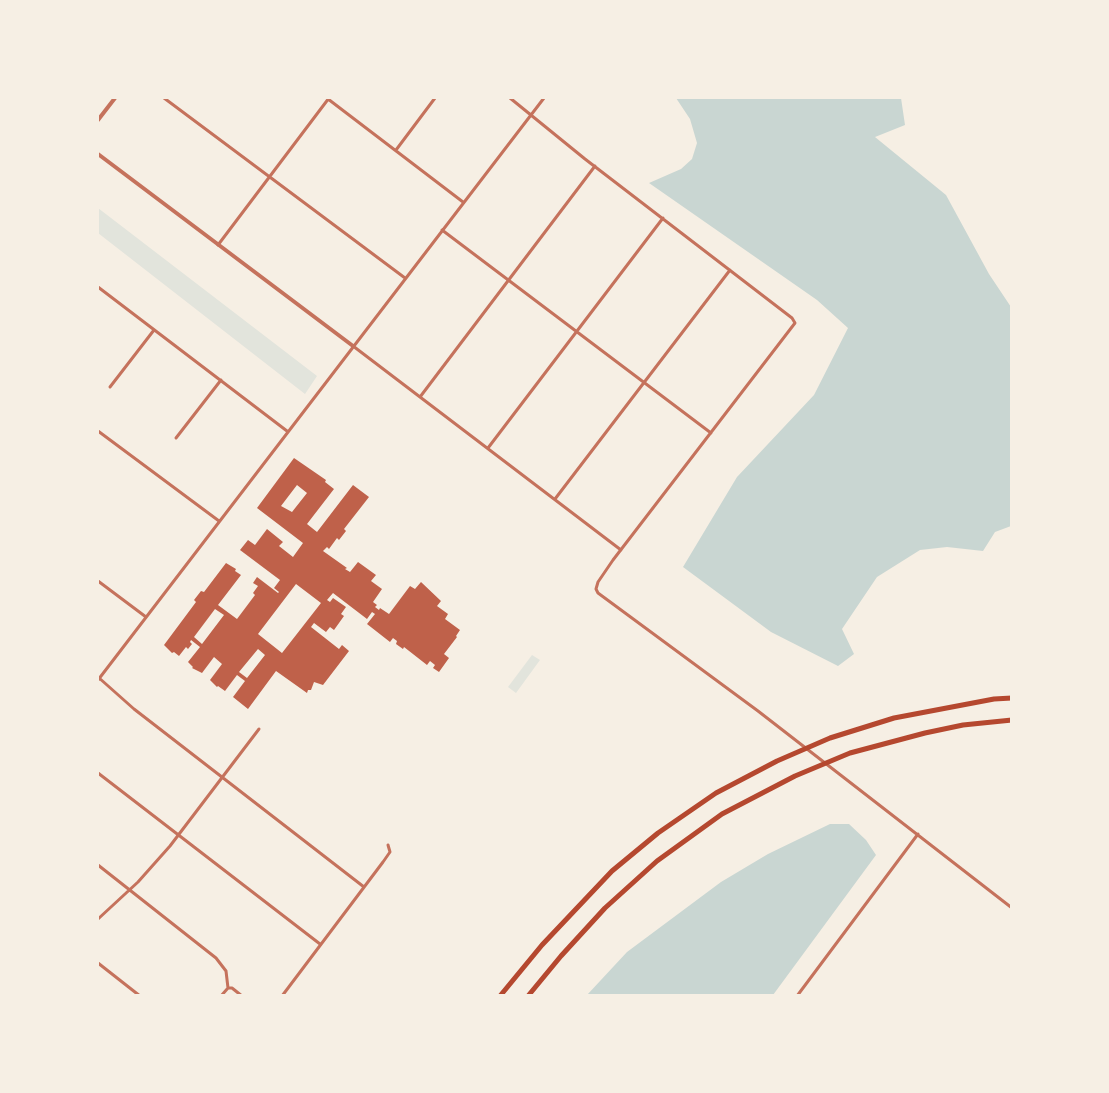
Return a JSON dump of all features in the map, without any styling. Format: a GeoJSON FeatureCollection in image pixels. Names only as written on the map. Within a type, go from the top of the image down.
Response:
{"type":"FeatureCollection","features":[{"type":"Feature","properties":{"kind":"highway"},"geometry":{"type":"LineString","coordinates":[[500,996],[542,945],[612,871],[658,833],[716,793],[777,761],[831,738],[894,718],[983,700],[1011,698]]}},
{"type":"Feature","properties":{"kind":"highway"},"geometry":{"type":"LineString","coordinates":[[528,996],[561,956],[606,908],[657,861],[722,814],[795,776],[850,753],[963,725],[1011,720]]}},
{"type":"Feature","properties":{"kind":"street"},"geometry":{"type":"LineString","coordinates":[[98,120],[115,98]]}},
{"type":"Feature","properties":{"kind":"street"},"geometry":{"type":"LineString","coordinates":[[164,98],[405,278]]}},
{"type":"Feature","properties":{"kind":"street"},"geometry":{"type":"LineString","coordinates":[[218,245],[328,98],[463,202]]}},
{"type":"Feature","properties":{"kind":"street"},"geometry":{"type":"LineString","coordinates":[[396,150],[435,98]]}},
{"type":"Feature","properties":{"kind":"street"},"geometry":{"type":"LineString","coordinates":[[510,98],[794,319],[795,325],[597,582],[597,591],[630,619],[758,711],[1011,908]]}},
{"type":"Feature","properties":{"kind":"street"},"geometry":{"type":"LineString","coordinates":[[364,887],[134,709],[98,678],[544,98]]}},
{"type":"Feature","properties":{"kind":"street"},"geometry":{"type":"LineString","coordinates":[[98,154],[621,550]]}},
{"type":"Feature","properties":{"kind":"street"},"geometry":{"type":"LineString","coordinates":[[420,397],[595,166]]}},
{"type":"Feature","properties":{"kind":"street"},"geometry":{"type":"LineString","coordinates":[[488,448],[663,218]]}},
{"type":"Feature","properties":{"kind":"street"},"geometry":{"type":"LineString","coordinates":[[442,230],[711,433]]}},
{"type":"Feature","properties":{"kind":"street"},"geometry":{"type":"LineString","coordinates":[[555,499],[730,270]]}},
{"type":"Feature","properties":{"kind":"street"},"geometry":{"type":"LineString","coordinates":[[98,287],[288,432]]}},
{"type":"Feature","properties":{"kind":"street"},"geometry":{"type":"LineString","coordinates":[[110,387],[154,330]]}},
{"type":"Feature","properties":{"kind":"street"},"geometry":{"type":"LineString","coordinates":[[176,438],[221,380]]}},
{"type":"Feature","properties":{"kind":"street"},"geometry":{"type":"LineString","coordinates":[[98,431],[219,521]]}},
{"type":"Feature","properties":{"kind":"street"},"geometry":{"type":"LineString","coordinates":[[98,581],[146,617]]}},
{"type":"Feature","properties":{"kind":"street"},"geometry":{"type":"LineString","coordinates":[[98,919],[129,890],[178,836],[259,729]]}},
{"type":"Feature","properties":{"kind":"street"},"geometry":{"type":"LineString","coordinates":[[98,773],[320,945]]}},
{"type":"Feature","properties":{"kind":"street"},"geometry":{"type":"LineString","coordinates":[[797,996],[918,834]]}},
{"type":"Feature","properties":{"kind":"street"},"geometry":{"type":"LineString","coordinates":[[282,996],[390,852],[388,845]]}},
{"type":"Feature","properties":{"kind":"street"},"geometry":{"type":"LineString","coordinates":[[98,866],[216,958],[226,971],[228,988],[221,996]]}},
{"type":"Feature","properties":{"kind":"street"},"geometry":{"type":"LineString","coordinates":[[98,963],[140,996]]}},
{"type":"Feature","properties":{"kind":"street"},"geometry":{"type":"LineString","coordinates":[[228,988],[232,988],[242,996]]}},
{"type":"Feature","properties":{"kind":"shaded area"},"geometry":{"type":"Polygon","coordinates":[[[676,98],[901,98],[905,125],[875,137],[946,195],[989,274],[1011,307],[1011,526],[995,532],[983,551],[947,547],[920,550],[877,577],[842,629],[854,654],[838,666],[771,632],[683,567],[737,477],[814,395],[848,328],[817,300],[649,183],[681,169],[692,159],[697,143],[690,119],[676,98]]]}},
{"type":"Feature","properties":{"kind":"shaded area"},"geometry":{"type":"Polygon","coordinates":[[[98,208],[317,376],[305,394],[98,233],[98,208]]]}},
{"type":"Feature","properties":{"kind":"shaded area"},"geometry":{"type":"Polygon","coordinates":[[[532,655],[540,660],[516,693],[508,687],[532,655]]]}},
{"type":"Feature","properties":{"kind":"shaded area"},"geometry":{"type":"Polygon","coordinates":[[[830,824],[849,824],[866,840],[876,855],[773,995],[587,995],[627,952],[721,882],[768,854],[830,824]]]}},
{"type":"Feature","properties":{"kind":"building"},"geometry":{"type":"Polygon","coordinates":[[[294,458],[326,480],[325,482],[334,489],[307,524],[317,532],[353,485],[369,497],[344,529],[346,531],[339,540],[337,538],[329,549],[327,547],[323,551],[350,572],[358,562],[376,575],[371,581],[382,589],[373,602],[379,610],[380,608],[389,614],[410,586],[415,589],[421,582],[441,601],[437,606],[448,614],[445,619],[460,630],[444,654],[449,658],[439,672],[433,668],[435,665],[430,661],[427,665],[404,647],[403,649],[396,644],[397,641],[393,638],[390,642],[367,624],[375,614],[372,612],[367,619],[333,593],[327,600],[330,602],[333,598],[346,607],[341,614],[344,616],[334,630],[330,627],[326,632],[314,623],[311,627],[339,649],[342,645],[349,651],[323,685],[314,682],[307,693],[276,671],[248,709],[233,697],[245,681],[237,675],[225,691],[210,680],[222,664],[214,657],[202,673],[192,668],[188,662],[200,647],[191,640],[192,644],[188,649],[186,647],[179,656],[172,653],[164,645],[196,602],[194,600],[201,591],[204,592],[226,563],[241,575],[218,605],[237,619],[255,595],[253,593],[258,586],[253,583],[257,577],[279,592],[274,588],[280,580],[240,550],[248,540],[255,545],[267,529],[283,542],[279,546],[293,557],[303,543],[257,508],[294,458]],[[297,485],[281,506],[292,512],[307,493],[297,485]],[[296,584],[258,634],[282,653],[321,603],[296,584]],[[215,609],[194,637],[202,644],[224,615],[215,609]],[[258,649],[239,672],[247,678],[265,655],[258,649]]]}}]}
